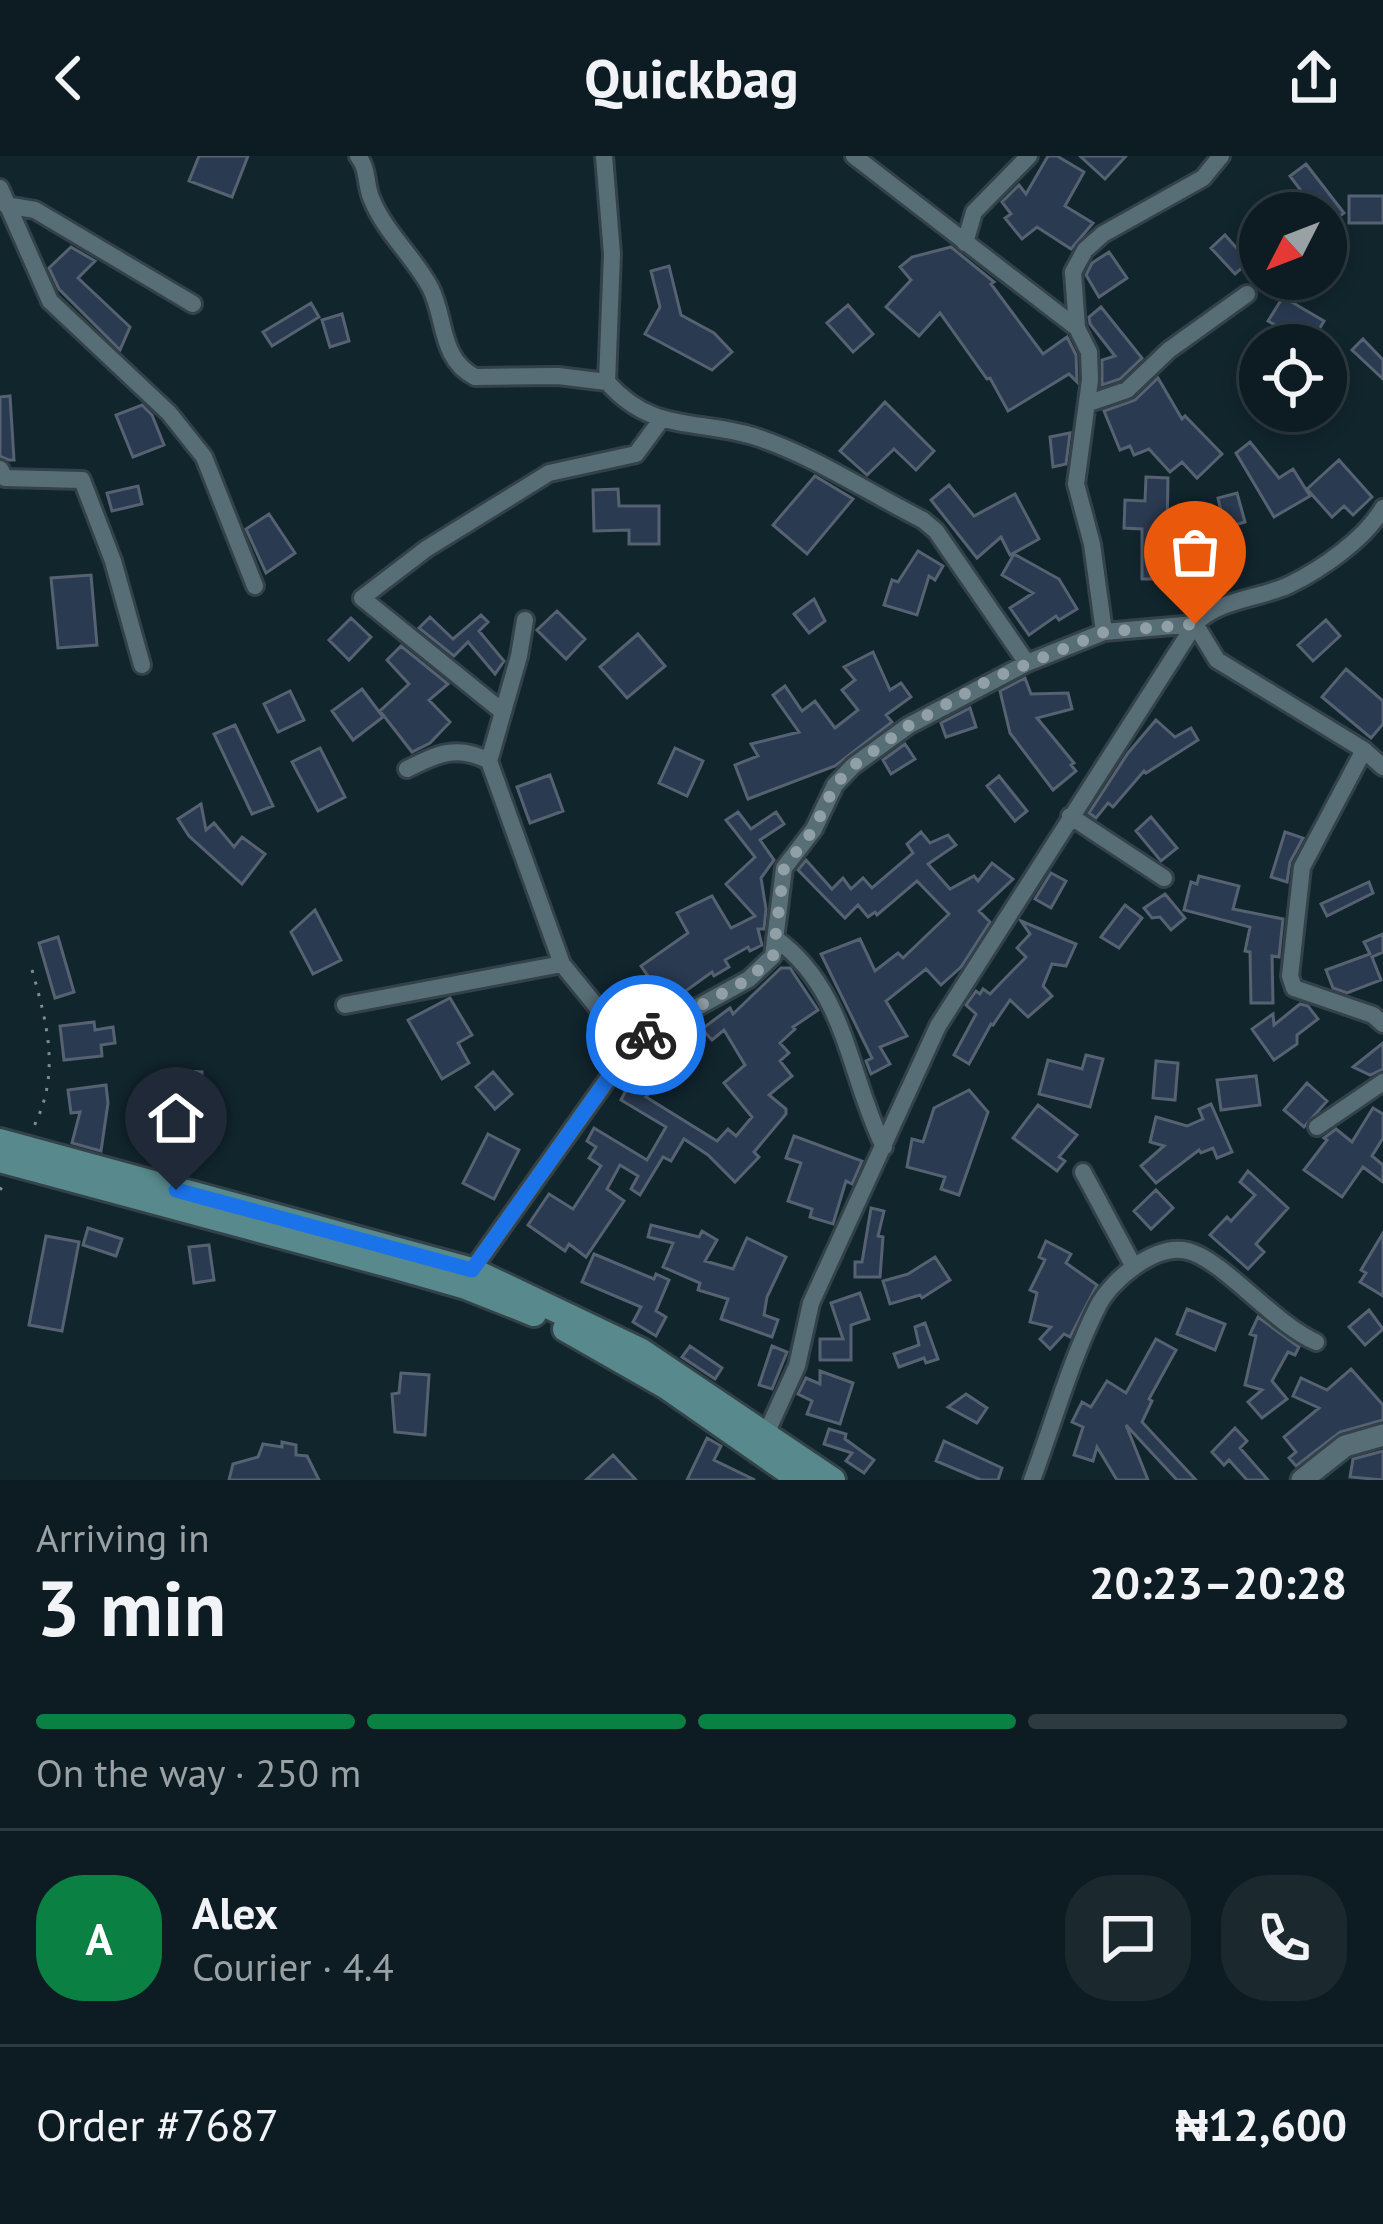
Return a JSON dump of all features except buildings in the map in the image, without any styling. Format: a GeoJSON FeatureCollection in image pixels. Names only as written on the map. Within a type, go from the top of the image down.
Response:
{"type":"FeatureCollection","features":[{"type":"Feature","properties":{"kind":"main road"},"geometry":{"type":"LineString","coordinates":[[12,1145],[386,1255],[536,1315],[598,1346],[769,1470],[800,1480]]}},
{"type":"Feature","properties":{"kind":"main road"},"geometry":{"type":"LineString","coordinates":[[0,1160],[386,1255],[472,1270],[640,1350],[833,1480]]}},
{"type":"Feature","properties":{"kind":"street"},"geometry":{"type":"LineString","coordinates":[[358,156],[365,165],[371,200],[432,290],[452,357],[465,372],[475,377],[558,376],[607,382]]}},
{"type":"Feature","properties":{"kind":"street"},"geometry":{"type":"LineString","coordinates":[[604,156],[612,254],[607,382],[624,402],[661,420],[751,435],[806,458],[923,520],[936,531],[1027,663]]}},
{"type":"Feature","properties":{"kind":"street"},"geometry":{"type":"LineString","coordinates":[[854,156],[1077,328]]}},
{"type":"Feature","properties":{"kind":"street"},"geometry":{"type":"LineString","coordinates":[[965,243],[974,212],[1029,156]]}},
{"type":"Feature","properties":{"kind":"street"},"geometry":{"type":"LineString","coordinates":[[1104,632],[1092,544],[1076,484],[1089,403],[1089,352],[1077,328],[1073,272],[1085,250],[1103,234],[1203,178],[1221,156]]}},
{"type":"Feature","properties":{"kind":"street"},"geometry":{"type":"LineString","coordinates":[[3,196],[194,304]]}},
{"type":"Feature","properties":{"kind":"street"},"geometry":{"type":"LineString","coordinates":[[3,196],[50,302],[169,413],[204,457],[255,586]]}},
{"type":"Feature","properties":{"kind":"street"},"geometry":{"type":"LineString","coordinates":[[1089,403],[1127,390],[1169,350],[1239,300]]}},
{"type":"Feature","properties":{"kind":"street"},"geometry":{"type":"LineString","coordinates":[[503,712],[362,598],[426,549],[549,473],[636,454],[661,420]]}},
{"type":"Feature","properties":{"kind":"street"},"geometry":{"type":"LineString","coordinates":[[0,469],[5,478],[82,479],[113,561],[142,665]]}},
{"type":"Feature","properties":{"kind":"street"},"geometry":{"type":"LineString","coordinates":[[765,1436],[797,1366],[811,1303],[938,1026],[1195,624],[1206,613],[1289,585],[1334,556],[1375,522],[1383,508]]}},
{"type":"Feature","properties":{"kind":"street"},"geometry":{"type":"LineString","coordinates":[[472,1270],[628,1045],[562,964],[489,761],[525,620]]}},
{"type":"Feature","properties":{"kind":"street"},"geometry":{"type":"LineString","coordinates":[[628,1045],[749,979],[773,956],[784,868],[814,829],[835,785],[853,766],[908,726],[1027,663],[1104,632],[1195,624]]}},
{"type":"Feature","properties":{"kind":"street"},"geometry":{"type":"LineString","coordinates":[[1195,624],[1217,660],[1364,750],[1383,767]]}},
{"type":"Feature","properties":{"kind":"street"},"geometry":{"type":"LineString","coordinates":[[1364,750],[1302,867],[1290,976],[1294,988],[1373,1015],[1383,1024]]}},
{"type":"Feature","properties":{"kind":"street"},"geometry":{"type":"LineString","coordinates":[[407,769],[444,751],[471,752],[489,761]]}},
{"type":"Feature","properties":{"kind":"street"},"geometry":{"type":"LineString","coordinates":[[1070,816],[1164,878]]}},
{"type":"Feature","properties":{"kind":"street"},"geometry":{"type":"LineString","coordinates":[[776,938],[816,979],[851,1049],[868,1115],[884,1147]]}},
{"type":"Feature","properties":{"kind":"street"},"geometry":{"type":"LineString","coordinates":[[345,1005],[562,964]]}},
{"type":"Feature","properties":{"kind":"street"},"geometry":{"type":"LineString","coordinates":[[1317,1127],[1383,1082]]}},
{"type":"Feature","properties":{"kind":"street"},"geometry":{"type":"LineString","coordinates":[[1083,1172],[1135,1267]]}},
{"type":"Feature","properties":{"kind":"street"},"geometry":{"type":"LineString","coordinates":[[1032,1480],[1098,1305],[1135,1267],[1161,1251],[1189,1251],[1297,1334],[1316,1342]]}},
{"type":"Feature","properties":{"kind":"street"},"geometry":{"type":"LineString","coordinates":[[1301,1480],[1345,1446],[1383,1435]]}},
{"type":"Feature","properties":{"kind":"path"},"geometry":{"type":"LineString","coordinates":[[12,1145],[47,1102],[49,1029],[32,970]]}},
{"type":"Feature","properties":{"kind":"way so far"},"geometry":{"type":"LineString","coordinates":[[646,1035],[749,979],[773,956],[784,868],[814,829],[835,785],[853,766],[908,726],[989,680],[1104,632],[1195,624]]}},
{"type":"Feature","properties":{"kind":"route"},"geometry":{"type":"LineString","coordinates":[[176,1190],[472,1270],[628,1045],[646,1035]]}}]}
